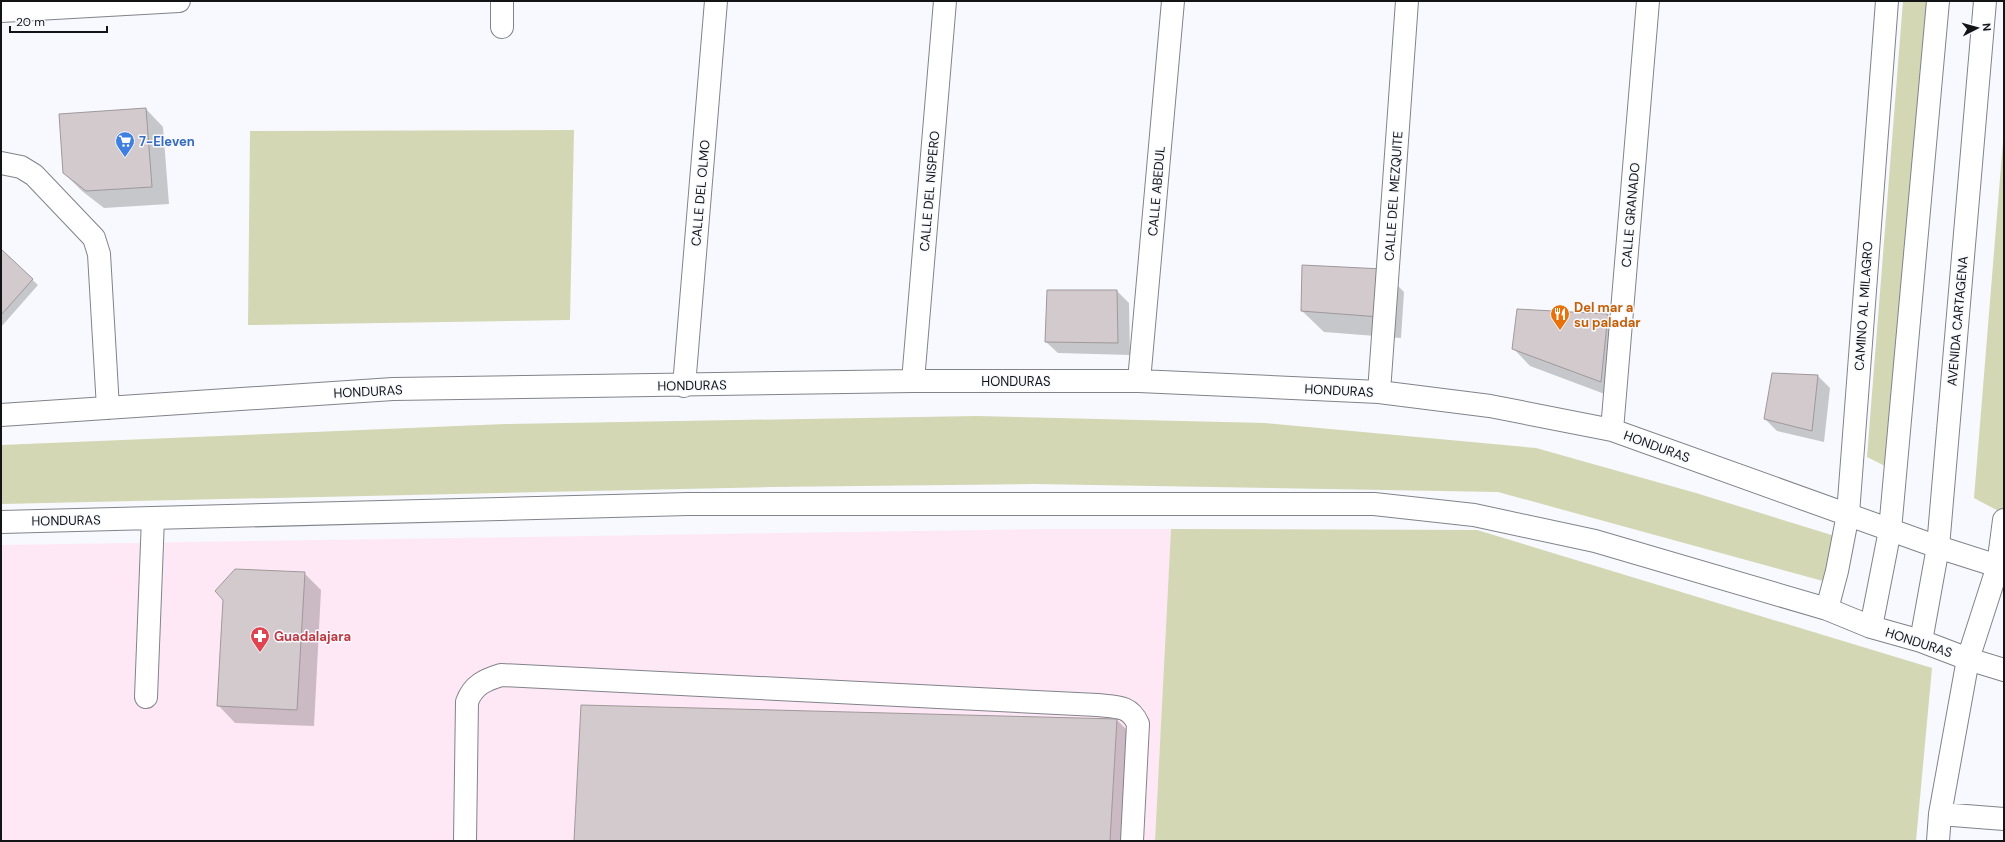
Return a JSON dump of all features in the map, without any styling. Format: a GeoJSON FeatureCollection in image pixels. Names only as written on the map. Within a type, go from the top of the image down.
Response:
{"type":"FeatureCollection","features":[{"type":"Feature","properties":{"kind":"street"},"geometry":{"type":"LineString","coordinates":[[1,11],[179,1]]}},
{"type":"Feature","properties":{"kind":"street"},"geometry":{"type":"LineString","coordinates":[[502,1],[502,27]]}},
{"type":"Feature","properties":{"kind":"street","name":"CALLE DEL OLMO"},"geometry":{"type":"LineString","coordinates":[[684,386],[716,1]]}},
{"type":"Feature","properties":{"kind":"street","name":"CALLE DEL NISPERO"},"geometry":{"type":"LineString","coordinates":[[913,380],[945,1]]}},
{"type":"Feature","properties":{"kind":"street","name":"CALLE ABEDUL"},"geometry":{"type":"LineString","coordinates":[[1139,381],[1173,1]]}},
{"type":"Feature","properties":{"kind":"street","name":"CALLE DEL MEZQUITE"},"geometry":{"type":"LineString","coordinates":[[1379,392],[1407,1]]}},
{"type":"Feature","properties":{"kind":"street","name":"CALLE GRANADO"},"geometry":{"type":"LineString","coordinates":[[1612,430],[1648,1]]}},
{"type":"Feature","properties":{"kind":"street","name":"CAMINO AL MILAGRO"},"geometry":{"type":"LineString","coordinates":[[1827,609],[1837,571],[1848,514],[1886,1]]}},
{"type":"Feature","properties":{"kind":"street"},"geometry":{"type":"LineString","coordinates":[[1871,627],[1890,530],[1938,1]]}},
{"type":"Feature","properties":{"kind":"street","name":"AVENIDA CARTAGENA"},"geometry":{"type":"LineString","coordinates":[[1921,641],[1938,547],[1985,1]]}},
{"type":"Feature","properties":{"kind":"street"},"geometry":{"type":"LineString","coordinates":[[1,163],[21,167],[34,175],[94,238],[99,254],[108,408]]}},
{"type":"Feature","properties":{"kind":"street","name":"HONDURAS"},"geometry":{"type":"LineString","coordinates":[[1,414],[393,389],[684,386],[913,380],[1139,381],[1379,392],[1490,406],[1612,430],[1938,547],[2001,567]]}},
{"type":"Feature","properties":{"kind":"street","name":"HONDURAS"},"geometry":{"type":"LineString","coordinates":[[1,522],[688,504],[1374,504],[1474,515],[1595,541],[1827,609],[1871,627],[1921,641],[1968,659],[2004,670]]}},
{"type":"Feature","properties":{"kind":"street"},"geometry":{"type":"LineString","coordinates":[[146,697],[153,518]]}},
{"type":"Feature","properties":{"kind":"street"},"geometry":{"type":"LineString","coordinates":[[1938,841],[1940,814],[1968,659],[2001,567],[2004,520]]}},
{"type":"Feature","properties":{"kind":"street"},"geometry":{"type":"LineString","coordinates":[[464,841],[466,702],[471,691],[479,684],[501,674],[1098,705],[1126,710],[1134,714],[1138,724],[1132,841]]}},
{"type":"Feature","properties":{"kind":"street"},"geometry":{"type":"LineString","coordinates":[[1940,814],[2004,819]]}},
{"type":"Feature","properties":{"kind":"shaded area"},"geometry":{"type":"Polygon","coordinates":[[[1044,529],[1171,529],[1155,841],[1,841],[1,545],[1044,529]]]}},
{"type":"Feature","properties":{"kind":"green space"},"geometry":{"type":"Polygon","coordinates":[[[1903,1],[1930,1],[1889,468],[1867,457],[1903,1]]]}},
{"type":"Feature","properties":{"kind":"green space"},"geometry":{"type":"Polygon","coordinates":[[[2004,129],[2004,514],[1974,498],[2004,129]]]}},
{"type":"Feature","properties":{"kind":"green space"},"geometry":{"type":"Polygon","coordinates":[[[574,130],[570,320],[248,325],[250,131],[574,130]]]}},
{"type":"Feature","properties":{"kind":"green space"},"geometry":{"type":"Polygon","coordinates":[[[977,416],[1265,423],[1536,448],[1696,493],[1838,537],[1823,581],[1498,492],[1034,484],[770,487],[1,504],[1,445],[505,424],[977,416]]]}},
{"type":"Feature","properties":{"kind":"green space"},"geometry":{"type":"Polygon","coordinates":[[[1171,529],[1477,530],[1932,668],[1916,841],[1155,841],[1171,529]]]}},
{"type":"Feature","properties":{"kind":"building"},"geometry":{"type":"Polygon","coordinates":[[[146,108],[152,187],[86,191],[63,173],[59,114],[146,108]]]}},
{"type":"Feature","properties":{"kind":"building"},"geometry":{"type":"Polygon","coordinates":[[[1,249],[33,279],[1,315],[1,249]]]}},
{"type":"Feature","properties":{"kind":"building"},"geometry":{"type":"Polygon","coordinates":[[[1302,265],[1383,269],[1380,317],[1301,311],[1302,265]]]}},
{"type":"Feature","properties":{"kind":"building"},"geometry":{"type":"Polygon","coordinates":[[[1047,290],[1117,290],[1118,343],[1045,342],[1047,290]]]}},
{"type":"Feature","properties":{"kind":"building","name":"Del mar a su paladar"},"geometry":{"type":"Polygon","coordinates":[[[1517,309],[1608,314],[1601,382],[1512,349],[1517,309]]]}},
{"type":"Feature","properties":{"kind":"building"},"geometry":{"type":"Polygon","coordinates":[[[1772,373],[1818,375],[1812,431],[1764,419],[1772,373]]]}},
{"type":"Feature","properties":{"kind":"building","name":"Guadalajara"},"geometry":{"type":"Polygon","coordinates":[[[235,569],[305,572],[297,710],[217,706],[223,600],[215,591],[235,569]]]}},
{"type":"Feature","properties":{"kind":"building"},"geometry":{"type":"Polygon","coordinates":[[[581,705],[1117,719],[1110,841],[574,841],[581,705]]]}},
{"type":"Feature","properties":{"kind":"place","name":"7-Eleven"},"geometry":{"type":"Point","coordinates":[125,158]}},
{"type":"Feature","properties":{"kind":"place","name":"Del mar a su paladar"},"geometry":{"type":"Point","coordinates":[1560,331]}},
{"type":"Feature","properties":{"kind":"place","name":"Guadalajara"},"geometry":{"type":"Point","coordinates":[260,653]}}]}
